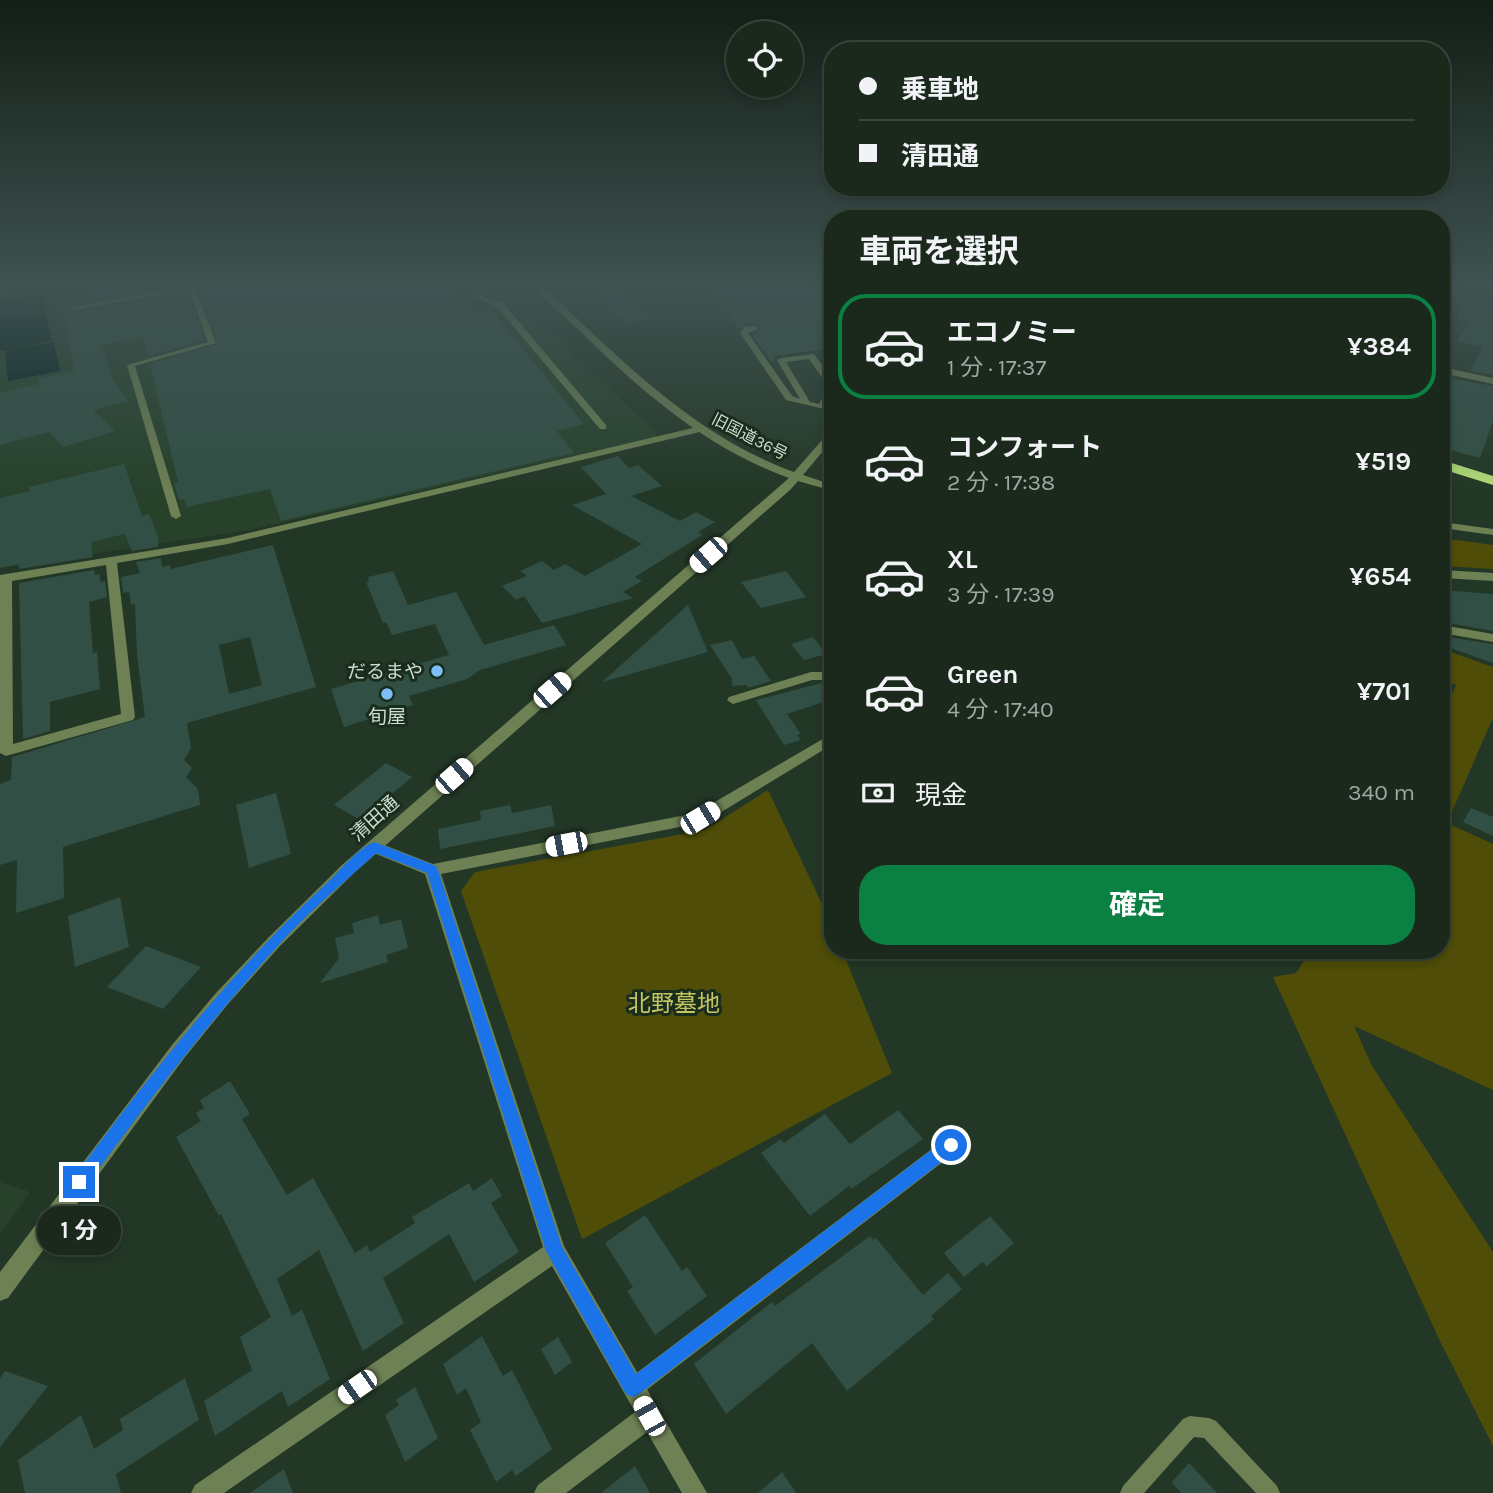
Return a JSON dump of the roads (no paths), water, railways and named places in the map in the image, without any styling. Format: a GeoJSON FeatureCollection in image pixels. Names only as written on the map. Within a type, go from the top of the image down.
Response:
{"type":"FeatureCollection","features":[{"type":"Feature","properties":{"kind":"highway"},"geometry":{"type":"LineString","coordinates":[[1450,466],[1492,478]]}},
{"type":"Feature","properties":{"kind":"street","name":"旧国道36号"},"geometry":{"type":"LineString","coordinates":[[613,355],[677,412],[716,440],[824,485]]}},
{"type":"Feature","properties":{"kind":"street"},"geometry":{"type":"LineString","coordinates":[[1450,372],[1493,381]]}},
{"type":"Feature","properties":{"kind":"street"},"geometry":{"type":"LineString","coordinates":[[111,560],[128,717],[6,751],[3,579],[111,560],[228,541],[701,429]]}},
{"type":"Feature","properties":{"kind":"street","name":"清田通"},"geometry":{"type":"LineString","coordinates":[[0,1290],[143,1096],[206,1017],[284,931],[374,847],[798,476],[824,444]]}},
{"type":"Feature","properties":{"kind":"street"},"geometry":{"type":"LineString","coordinates":[[1450,526],[1493,532]]}},
{"type":"Feature","properties":{"kind":"street"},"geometry":{"type":"LineString","coordinates":[[1450,575],[1493,578]]}},
{"type":"Feature","properties":{"kind":"street"},"geometry":{"type":"LineString","coordinates":[[1450,630],[1493,638]]}},
{"type":"Feature","properties":{"kind":"street"},"geometry":{"type":"LineString","coordinates":[[374,847],[432,870],[700,818],[824,743]]}},
{"type":"Feature","properties":{"kind":"street"},"geometry":{"type":"LineString","coordinates":[[432,870],[555,1251],[695,1493]]}},
{"type":"Feature","properties":{"kind":"street"},"geometry":{"type":"LineString","coordinates":[[203,1493],[555,1251]]}},
{"type":"Feature","properties":{"kind":"street"},"geometry":{"type":"LineString","coordinates":[[546,1493],[649,1416]]}},
{"type":"Feature","properties":{"kind":"lane"},"geometry":{"type":"LineString","coordinates":[[169,355],[131,365],[176,516]]}},
{"type":"Feature","properties":{"kind":"lane"},"geometry":{"type":"LineString","coordinates":[[542,355],[603,427]]}},
{"type":"Feature","properties":{"kind":"lane"},"geometry":{"type":"LineString","coordinates":[[759,355],[789,398],[822,407],[824,403]]}},
{"type":"Feature","properties":{"kind":"lane"},"geometry":{"type":"LineString","coordinates":[[807,404],[781,360],[811,356],[824,375]]}},
{"type":"Feature","properties":{"kind":"lane"},"geometry":{"type":"LineString","coordinates":[[733,700],[811,676],[824,676]]}},
{"type":"Feature","properties":{"kind":"lane"},"geometry":{"type":"LineString","coordinates":[[633,1388],[951,1145]]}},
{"type":"Feature","properties":{"kind":"lane"},"geometry":{"type":"LineString","coordinates":[[1130,1493],[1190,1426],[1209,1427],[1270,1493]]}},
{"type":"Feature","properties":{"kind":"water"},"geometry":{"type":"Polygon","coordinates":[[[5,355],[57,355],[60,371],[8,381],[5,355]]]}},
{"type":"Feature","properties":{"kind":"place","name":"だるまや"},"geometry":{"type":"Point","coordinates":[437,671]}},
{"type":"Feature","properties":{"kind":"place","name":"旬屋"},"geometry":{"type":"Point","coordinates":[387,694]}},
{"type":"Feature","properties":{"kind":"park label","name":"北野墓地"},"geometry":{"type":"Point","coordinates":[674,1003]}}]}
